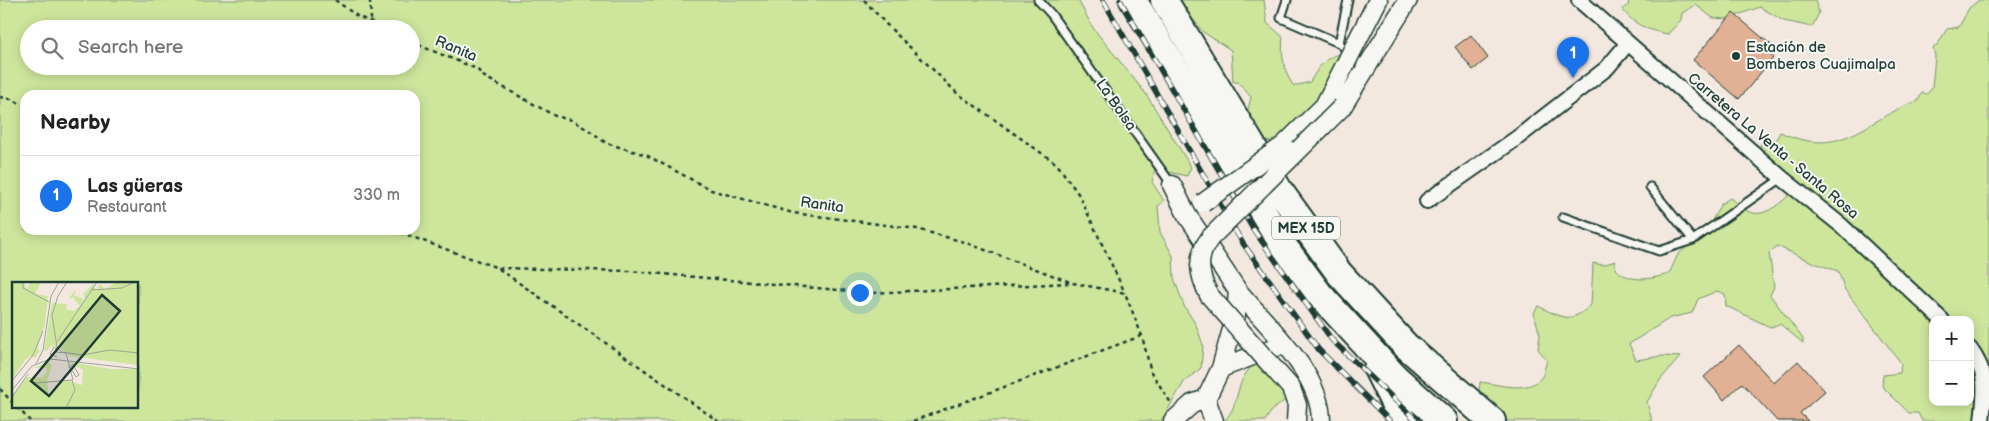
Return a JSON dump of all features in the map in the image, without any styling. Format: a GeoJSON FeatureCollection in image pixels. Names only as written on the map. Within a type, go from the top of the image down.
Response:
{"type":"FeatureCollection","features":[{"type":"Feature","properties":{"kind":"highway","name":"MEX 15D"},"geometry":{"type":"LineString","coordinates":[[1133,0],[1285,248],[1320,295],[1360,340],[1395,377],[1444,421]]}},
{"type":"Feature","properties":{"kind":"highway","name":"MEX 15D"},"geometry":{"type":"LineString","coordinates":[[1164,0],[1279,190],[1339,273],[1406,346],[1492,421]]}},
{"type":"Feature","properties":{"kind":"highway"},"geometry":{"type":"LineString","coordinates":[[1360,340],[1390,393],[1403,421]]}},
{"type":"Feature","properties":{"kind":"street"},"geometry":{"type":"LineString","coordinates":[[1187,214],[1284,146],[1324,106],[1345,65],[1348,43],[1378,0]]}},
{"type":"Feature","properties":{"kind":"street"},"geometry":{"type":"LineString","coordinates":[[1296,421],[1297,405],[1291,388],[1209,295],[1202,280],[1199,263],[1201,254],[1210,238],[1342,107],[1408,0]]}},
{"type":"Feature","properties":{"kind":"street","name":"Carretera La Venta - Santa Rosa"},"geometry":{"type":"LineString","coordinates":[[1579,0],[1782,178],[1842,226],[1938,316]]}},
{"type":"Feature","properties":{"kind":"street"},"geometry":{"type":"LineString","coordinates":[[1427,201],[1516,138],[1607,68],[1628,43]]}},
{"type":"Feature","properties":{"kind":"street","name":"La Bolsa"},"geometry":{"type":"LineString","coordinates":[[1172,185],[1187,214],[1238,291],[1284,344],[1315,388],[1319,399],[1321,421]]}},
{"type":"Feature","properties":{"kind":"street"},"geometry":{"type":"LineString","coordinates":[[1214,421],[1206,400],[1221,368],[1236,315],[1238,291]]}},
{"type":"Feature","properties":{"kind":"street"},"geometry":{"type":"LineString","coordinates":[[1221,368],[1284,344]]}},
{"type":"Feature","properties":{"kind":"street"},"geometry":{"type":"LineString","coordinates":[[1974,354],[1980,362],[1986,380],[1982,421]]}},
{"type":"Feature","properties":{"kind":"street"},"geometry":{"type":"LineString","coordinates":[[1176,418],[1192,404],[1206,400]]}},
{"type":"Feature","properties":{"kind":"lane","name":"La Bolsa"},"geometry":{"type":"LineString","coordinates":[[1038,0],[1052,14],[1172,185]]}},
{"type":"Feature","properties":{"kind":"lane"},"geometry":{"type":"LineString","coordinates":[[1287,0],[1280,18],[1348,43],[1366,68]]}},
{"type":"Feature","properties":{"kind":"lane"},"geometry":{"type":"LineString","coordinates":[[1348,0],[1348,43]]}},
{"type":"Feature","properties":{"kind":"lane"},"geometry":{"type":"LineString","coordinates":[[1563,218],[1659,251],[1693,240],[1782,178]]}},
{"type":"Feature","properties":{"kind":"lane"},"geometry":{"type":"LineString","coordinates":[[1650,187],[1693,240]]}},
{"type":"Feature","properties":{"kind":"path"},"geometry":{"type":"LineString","coordinates":[[335,0],[345,8],[369,20]]}},
{"type":"Feature","properties":{"kind":"path"},"geometry":{"type":"LineString","coordinates":[[370,0],[371,20]]}},
{"type":"Feature","properties":{"kind":"path"},"geometry":{"type":"LineString","coordinates":[[864,0],[957,94],[1057,164],[1079,195],[1125,293],[1142,336],[1151,372],[1176,418]]}},
{"type":"Feature","properties":{"kind":"path","name":"Ranita"},"geometry":{"type":"LineString","coordinates":[[420,46],[477,69],[483,76],[555,116],[571,120],[592,132],[606,143],[646,155],[711,190],[793,213],[917,229],[964,242],[1073,283],[1125,293]]}},
{"type":"Feature","properties":{"kind":"path"},"geometry":{"type":"LineString","coordinates":[[0,97],[20,104]]}},
{"type":"Feature","properties":{"kind":"path"},"geometry":{"type":"LineString","coordinates":[[408,235],[498,268],[718,421]]}},
{"type":"Feature","properties":{"kind":"path"},"geometry":{"type":"LineString","coordinates":[[498,268],[630,271],[871,294],[1073,283]]}},
{"type":"Feature","properties":{"kind":"path"},"geometry":{"type":"LineString","coordinates":[[913,421],[1142,336]]}},
{"type":"Feature","properties":{"kind":"path"},"geometry":{"type":"LineString","coordinates":[[0,389],[12,402]]}},
{"type":"Feature","properties":{"kind":"path"},"geometry":{"type":"LineString","coordinates":[[18,408],[30,421]]}},
{"type":"Feature","properties":{"kind":"green space"},"geometry":{"type":"Polygon","coordinates":[[[0,0],[1078,0],[1093,28],[1146,94],[1191,167],[1187,176],[1155,169],[1152,182],[1164,201],[1158,206],[1160,232],[1173,256],[1174,278],[1184,306],[1196,325],[1203,345],[1201,368],[1184,382],[1161,421],[0,421],[0,0]]]}},
{"type":"Feature","properties":{"kind":"green space"},"geometry":{"type":"Polygon","coordinates":[[[1178,0],[1264,0],[1267,23],[1283,37],[1284,63],[1287,75],[1294,86],[1310,82],[1321,65],[1330,57],[1350,53],[1338,77],[1287,142],[1259,141],[1247,114],[1251,97],[1238,82],[1233,82],[1231,50],[1203,32],[1178,0]]]}},
{"type":"Feature","properties":{"kind":"green space"},"geometry":{"type":"Polygon","coordinates":[[[1629,0],[1815,0],[1819,13],[1812,27],[1784,21],[1760,7],[1727,19],[1713,18],[1696,5],[1682,13],[1681,20],[1668,34],[1648,29],[1626,15],[1622,9],[1628,6],[1629,0]]]}},
{"type":"Feature","properties":{"kind":"green space"},"geometry":{"type":"Polygon","coordinates":[[[1979,0],[1989,0],[1989,421],[1922,421],[1918,413],[1909,413],[1882,386],[1883,375],[1900,373],[1901,363],[1845,290],[1838,271],[1814,263],[1777,246],[1769,253],[1774,287],[1770,295],[1803,339],[1803,343],[1780,324],[1770,327],[1726,306],[1725,294],[1717,291],[1698,299],[1692,313],[1670,318],[1629,344],[1636,360],[1662,356],[1680,357],[1660,380],[1647,402],[1652,421],[1488,421],[1478,404],[1480,382],[1512,387],[1528,386],[1535,383],[1543,374],[1547,360],[1538,349],[1540,335],[1534,313],[1538,306],[1565,317],[1571,317],[1584,311],[1591,305],[1593,263],[1603,265],[1615,261],[1615,268],[1633,278],[1648,279],[1669,274],[1678,254],[1705,233],[1721,204],[1730,198],[1745,210],[1755,213],[1761,213],[1777,205],[1790,194],[1780,171],[1758,152],[1763,139],[1776,140],[1780,132],[1802,140],[1821,142],[1838,140],[1918,101],[1922,93],[1927,94],[1932,88],[1935,56],[1933,48],[1938,44],[1947,29],[1959,27],[1969,8],[1979,0]]]}},
{"type":"Feature","properties":{"kind":"green space"},"geometry":{"type":"Polygon","coordinates":[[[1257,362],[1271,373],[1288,398],[1272,410],[1265,421],[1224,421],[1230,414],[1244,377],[1257,362]]]}},
{"type":"Feature","properties":{"kind":"building"},"geometry":{"type":"Polygon","coordinates":[[[1733,13],[1776,49],[1771,55],[1773,58],[1739,99],[1693,60],[1733,13]]]}},
{"type":"Feature","properties":{"kind":"building"},"geometry":{"type":"Polygon","coordinates":[[[1471,35],[1488,58],[1473,70],[1455,47],[1471,35]]]}},
{"type":"Feature","properties":{"kind":"building"},"geometry":{"type":"Polygon","coordinates":[[[1739,345],[1774,383],[1798,361],[1825,391],[1800,413],[1808,421],[1777,421],[1742,383],[1724,400],[1704,377],[1739,345]]]}},
{"type":"Feature","properties":{"kind":"railway"},"geometry":{"type":"LineString","coordinates":[[1103,0],[1242,242],[1319,350],[1390,421]]}},
{"type":"Feature","properties":{"kind":"railway"},"geometry":{"type":"LineString","coordinates":[[1120,0],[1253,229],[1332,340],[1417,421]]}},
{"type":"Feature","properties":{"kind":"place","name":"Estación de Bomberos Cuajimalpa"},"geometry":{"type":"Point","coordinates":[1736,56]}},
{"type":"Feature","properties":{"kind":"place","name":"Las güeras"},"geometry":{"type":"Point","coordinates":[1573,78]}}]}
